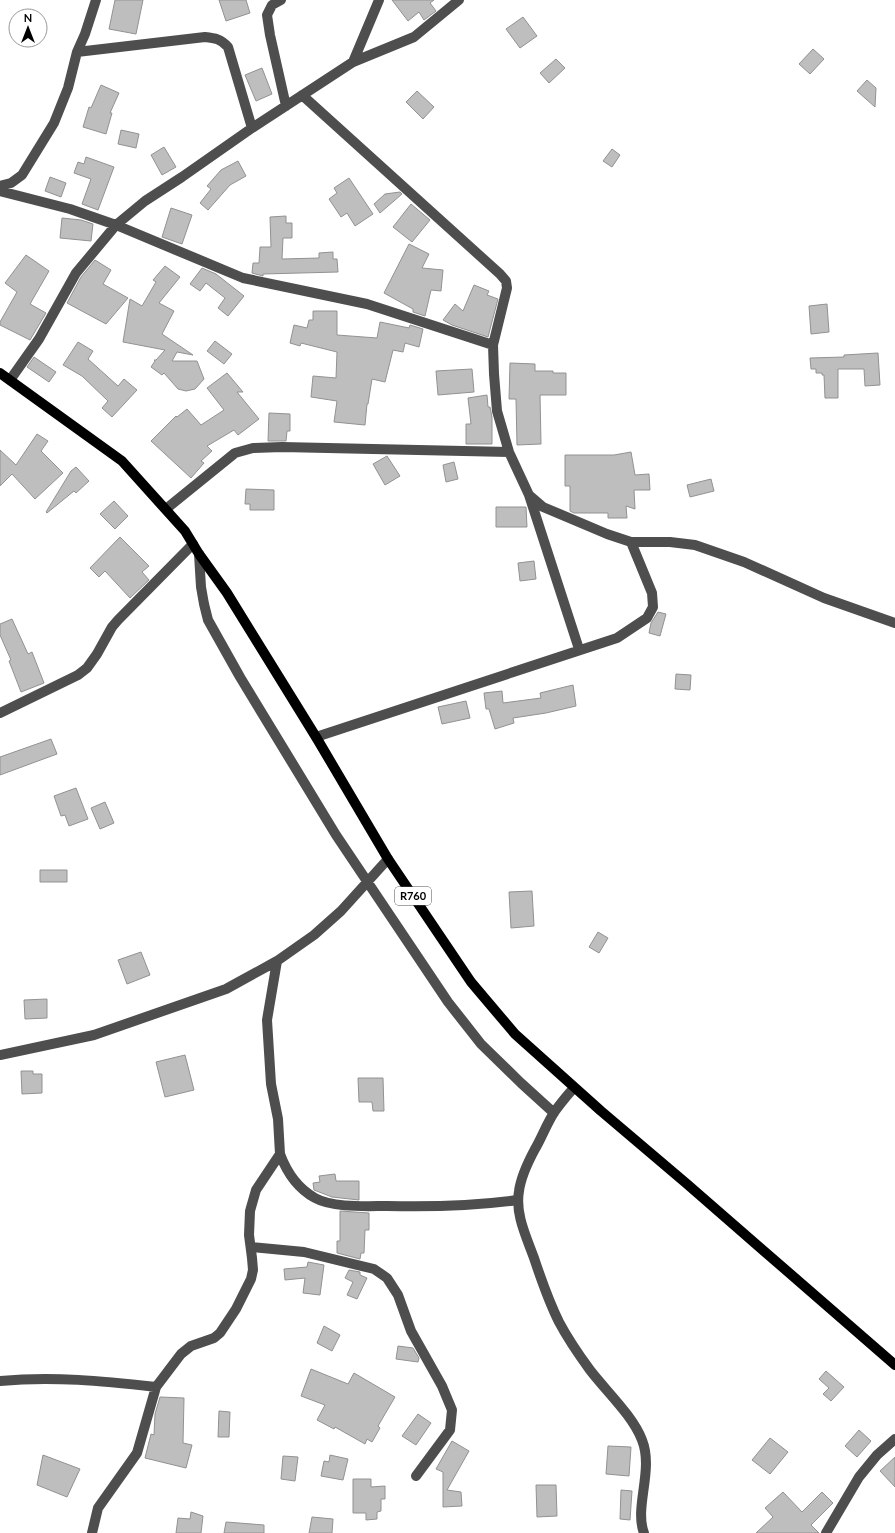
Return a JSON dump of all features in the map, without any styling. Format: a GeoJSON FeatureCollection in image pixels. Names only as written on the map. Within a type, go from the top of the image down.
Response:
{"type":"FeatureCollection","features":[{"type":"Feature","properties":{"kind":"main road","name":"R760"},"geometry":{"type":"LineString","coordinates":[[0,373],[122,461],[166,508],[185,531],[199,554],[227,593],[316,737],[388,859],[471,982],[515,1034],[574,1088],[895,1365]]}},
{"type":"Feature","properties":{"kind":"street"},"geometry":{"type":"LineString","coordinates":[[0,186],[11,183],[22,175],[54,123],[68,88],[77,52],[85,34],[96,0]]}},
{"type":"Feature","properties":{"kind":"street"},"geometry":{"type":"LineString","coordinates":[[281,0],[272,5],[267,15],[286,106]]}},
{"type":"Feature","properties":{"kind":"street"},"geometry":{"type":"LineString","coordinates":[[354,62],[379,0]]}},
{"type":"Feature","properties":{"kind":"street"},"geometry":{"type":"LineString","coordinates":[[10,380],[39,339],[76,273],[116,225],[145,201],[302,95],[354,62],[414,36],[459,0]]}},
{"type":"Feature","properties":{"kind":"street"},"geometry":{"type":"LineString","coordinates":[[77,52],[204,37],[222,41],[228,47],[252,128]]}},
{"type":"Feature","properties":{"kind":"street"},"geometry":{"type":"LineString","coordinates":[[302,95],[504,278],[507,284],[507,293],[493,345],[497,411],[509,452],[528,495],[579,649]]}},
{"type":"Feature","properties":{"kind":"street"},"geometry":{"type":"LineString","coordinates":[[0,191],[70,209],[116,225],[242,278],[367,304],[493,345]]}},
{"type":"Feature","properties":{"kind":"street"},"geometry":{"type":"LineString","coordinates":[[166,508],[235,453],[253,448],[282,447],[509,452]]}},
{"type":"Feature","properties":{"kind":"street"},"geometry":{"type":"LineString","coordinates":[[528,495],[543,507],[607,534],[631,542],[670,542],[695,545],[744,562],[824,598],[895,623]]}},
{"type":"Feature","properties":{"kind":"street"},"geometry":{"type":"LineString","coordinates":[[316,737],[579,649],[617,638],[647,618],[653,607],[652,593],[631,542]]}},
{"type":"Feature","properties":{"kind":"street"},"geometry":{"type":"LineString","coordinates":[[0,713],[70,680],[87,668],[112,627],[193,544]]}},
{"type":"Feature","properties":{"kind":"street"},"geometry":{"type":"LineString","coordinates":[[199,554],[201,587],[208,620],[240,677],[336,835],[448,1002],[481,1044],[521,1084],[554,1112]]}},
{"type":"Feature","properties":{"kind":"street"},"geometry":{"type":"LineString","coordinates":[[0,1055],[101,1033],[226,989],[277,961],[314,935],[341,911],[388,859]]}},
{"type":"Feature","properties":{"kind":"street"},"geometry":{"type":"LineString","coordinates":[[277,961],[267,1020],[271,1084],[278,1119],[280,1154],[284,1167],[296,1184],[315,1198],[348,1206],[425,1207],[494,1204],[518,1200]]}},
{"type":"Feature","properties":{"kind":"street"},"geometry":{"type":"LineString","coordinates":[[574,1088],[554,1112],[528,1163],[521,1181],[518,1200],[522,1225],[559,1322],[572,1345],[592,1373],[633,1423],[642,1440],[645,1451],[646,1474],[642,1521],[644,1533]]}},
{"type":"Feature","properties":{"kind":"street"},"geometry":{"type":"LineString","coordinates":[[92,1533],[98,1508],[137,1453],[156,1387],[181,1354],[191,1346],[214,1338],[222,1331],[236,1309],[251,1279],[253,1270],[249,1235],[250,1211],[256,1190],[280,1154]]}},
{"type":"Feature","properties":{"kind":"street"},"geometry":{"type":"LineString","coordinates":[[251,1247],[304,1252],[374,1269],[387,1278],[398,1295],[411,1331],[442,1386],[452,1410],[450,1430],[416,1476]]}},
{"type":"Feature","properties":{"kind":"street"},"geometry":{"type":"LineString","coordinates":[[0,1381],[46,1378],[90,1380],[156,1387]]}},
{"type":"Feature","properties":{"kind":"street"},"geometry":{"type":"LineString","coordinates":[[826,1533],[859,1477],[877,1455],[895,1439]]}},
{"type":"Feature","properties":{"kind":"building"},"geometry":{"type":"Polygon","coordinates":[[[115,0],[143,0],[136,34],[109,29],[115,0]]]}},
{"type":"Feature","properties":{"kind":"building"},"geometry":{"type":"Polygon","coordinates":[[[219,0],[246,0],[250,13],[226,21],[219,0]]]}},
{"type":"Feature","properties":{"kind":"building"},"geometry":{"type":"Polygon","coordinates":[[[392,0],[434,0],[430,3],[436,11],[424,20],[419,12],[408,21],[392,0]]]}},
{"type":"Feature","properties":{"kind":"building"},"geometry":{"type":"Polygon","coordinates":[[[523,17],[537,36],[520,48],[506,29],[523,17]]]}},
{"type":"Feature","properties":{"kind":"building"},"geometry":{"type":"Polygon","coordinates":[[[813,49],[824,59],[810,74],[799,64],[813,49]]]}},
{"type":"Feature","properties":{"kind":"building"},"geometry":{"type":"Polygon","coordinates":[[[556,59],[565,68],[549,83],[540,73],[556,59]]]}},
{"type":"Feature","properties":{"kind":"building"},"geometry":{"type":"Polygon","coordinates":[[[262,68],[272,94],[256,101],[245,75],[262,68]]]}},
{"type":"Feature","properties":{"kind":"building"},"geometry":{"type":"Polygon","coordinates":[[[867,80],[876,88],[875,107],[857,91],[867,80]]]}},
{"type":"Feature","properties":{"kind":"building"},"geometry":{"type":"Polygon","coordinates":[[[101,85],[119,93],[110,113],[112,113],[106,134],[83,127],[89,107],[91,108],[101,85]]]}},
{"type":"Feature","properties":{"kind":"building"},"geometry":{"type":"Polygon","coordinates":[[[417,91],[434,107],[423,119],[406,102],[417,91]]]}},
{"type":"Feature","properties":{"kind":"building"},"geometry":{"type":"Polygon","coordinates":[[[121,130],[139,134],[136,148],[118,144],[121,130]]]}},
{"type":"Feature","properties":{"kind":"building"},"geometry":{"type":"Polygon","coordinates":[[[164,147],[176,167],[162,175],[151,155],[164,147]]]}},
{"type":"Feature","properties":{"kind":"building"},"geometry":{"type":"Polygon","coordinates":[[[612,149],[620,155],[612,167],[603,161],[612,149]]]}},
{"type":"Feature","properties":{"kind":"building"},"geometry":{"type":"Polygon","coordinates":[[[86,157],[114,167],[98,210],[82,204],[91,179],[74,173],[78,162],[84,164],[86,157]]]}},
{"type":"Feature","properties":{"kind":"building"},"geometry":{"type":"Polygon","coordinates":[[[238,161],[246,176],[230,185],[208,210],[200,203],[211,189],[207,186],[221,170],[238,161]]]}},
{"type":"Feature","properties":{"kind":"building"},"geometry":{"type":"Polygon","coordinates":[[[50,177],[66,183],[61,197],[45,191],[50,177]]]}},
{"type":"Feature","properties":{"kind":"building"},"geometry":{"type":"Polygon","coordinates":[[[349,178],[373,214],[355,226],[347,213],[341,217],[329,199],[337,193],[334,188],[349,178]]]}},
{"type":"Feature","properties":{"kind":"building"},"geometry":{"type":"Polygon","coordinates":[[[400,192],[402,194],[380,213],[374,204],[385,194],[400,192]]]}},
{"type":"Feature","properties":{"kind":"building"},"geometry":{"type":"Polygon","coordinates":[[[411,204],[430,220],[412,242],[393,227],[411,204]]]}},
{"type":"Feature","properties":{"kind":"building"},"geometry":{"type":"Polygon","coordinates":[[[171,208],[192,215],[182,244],[162,237],[171,208]]]}},
{"type":"Feature","properties":{"kind":"building"},"geometry":{"type":"Polygon","coordinates":[[[286,216],[286,223],[292,223],[292,238],[283,238],[282,259],[319,258],[319,253],[333,252],[333,259],[337,259],[338,272],[263,274],[263,276],[252,273],[253,263],[259,263],[260,247],[271,247],[270,217],[286,216]]]}},
{"type":"Feature","properties":{"kind":"building"},"geometry":{"type":"Polygon","coordinates":[[[62,218],[81,220],[93,224],[91,241],[60,238],[62,218]]]}},
{"type":"Feature","properties":{"kind":"building"},"geometry":{"type":"Polygon","coordinates":[[[409,244],[429,254],[422,268],[443,270],[441,291],[431,290],[425,316],[413,312],[413,309],[384,293],[409,244]]]}},
{"type":"Feature","properties":{"kind":"building"},"geometry":{"type":"Polygon","coordinates":[[[26,255],[49,271],[30,304],[46,313],[30,340],[0,325],[0,322],[17,292],[5,283],[26,255]]]}},
{"type":"Feature","properties":{"kind":"building"},"geometry":{"type":"Polygon","coordinates":[[[95,260],[111,270],[103,284],[128,298],[106,324],[67,303],[81,277],[95,260]]]}},
{"type":"Feature","properties":{"kind":"building"},"geometry":{"type":"Polygon","coordinates":[[[165,266],[180,277],[159,303],[174,311],[162,334],[193,355],[177,352],[172,361],[197,361],[204,379],[195,389],[186,391],[178,389],[164,373],[162,375],[151,367],[155,361],[154,360],[156,360],[165,350],[123,342],[130,299],[142,306],[156,282],[153,280],[165,266]]]}},
{"type":"Feature","properties":{"kind":"building"},"geometry":{"type":"Polygon","coordinates":[[[202,268],[216,274],[244,296],[228,316],[218,308],[225,298],[206,283],[200,291],[190,284],[202,268]]]}},
{"type":"Feature","properties":{"kind":"building"},"geometry":{"type":"Polygon","coordinates":[[[474,285],[489,291],[487,295],[498,299],[488,337],[452,325],[443,320],[455,304],[463,311],[474,285]]]}},
{"type":"Feature","properties":{"kind":"building"},"geometry":{"type":"Polygon","coordinates":[[[827,304],[829,332],[811,334],[809,306],[827,304]]]}},
{"type":"Feature","properties":{"kind":"building"},"geometry":{"type":"Polygon","coordinates":[[[313,311],[337,311],[337,335],[377,338],[380,322],[409,328],[410,325],[423,329],[419,347],[405,343],[403,352],[393,350],[385,382],[372,379],[365,425],[334,422],[337,401],[311,397],[313,376],[336,378],[337,352],[301,343],[300,346],[290,343],[294,325],[307,328],[309,320],[313,320],[313,311]]]}},
{"type":"Feature","properties":{"kind":"building"},"geometry":{"type":"Polygon","coordinates":[[[215,341],[232,354],[224,364],[207,351],[215,341]]]}},
{"type":"Feature","properties":{"kind":"building"},"geometry":{"type":"Polygon","coordinates":[[[78,342],[93,351],[88,359],[118,386],[124,379],[137,390],[112,417],[102,408],[108,401],[82,376],[63,365],[78,342]]]}},
{"type":"Feature","properties":{"kind":"building"},"geometry":{"type":"Polygon","coordinates":[[[878,353],[880,385],[865,386],[864,369],[838,369],[838,398],[825,398],[824,375],[822,375],[822,373],[816,373],[816,369],[811,369],[810,358],[844,357],[844,355],[878,353]]]}},
{"type":"Feature","properties":{"kind":"building"},"geometry":{"type":"Polygon","coordinates":[[[34,357],[56,372],[49,382],[27,367],[34,357]]]}},
{"type":"Feature","properties":{"kind":"building"},"geometry":{"type":"Polygon","coordinates":[[[510,363],[535,364],[535,371],[566,373],[566,395],[540,395],[541,444],[517,445],[516,399],[509,399],[510,363]]]}},
{"type":"Feature","properties":{"kind":"building"},"geometry":{"type":"Polygon","coordinates":[[[472,369],[474,392],[438,395],[436,371],[472,369]]]}},
{"type":"Feature","properties":{"kind":"building"},"geometry":{"type":"Polygon","coordinates":[[[227,373],[243,392],[237,392],[259,419],[238,435],[234,430],[207,446],[212,451],[201,461],[204,463],[191,478],[151,441],[176,416],[177,417],[187,409],[201,425],[224,410],[207,388],[227,373]]]}},
{"type":"Feature","properties":{"kind":"building"},"geometry":{"type":"Polygon","coordinates":[[[487,395],[488,407],[490,407],[492,417],[492,444],[466,444],[466,424],[471,424],[468,398],[487,395]]]}},
{"type":"Feature","properties":{"kind":"building"},"geometry":{"type":"Polygon","coordinates":[[[269,413],[290,414],[290,431],[287,431],[286,441],[268,441],[269,413]]]}},
{"type":"Feature","properties":{"kind":"building"},"geometry":{"type":"Polygon","coordinates":[[[37,434],[48,441],[41,451],[63,473],[35,499],[12,474],[0,486],[0,450],[16,465],[37,434]]]}},
{"type":"Feature","properties":{"kind":"building"},"geometry":{"type":"Polygon","coordinates":[[[631,452],[635,475],[649,474],[650,490],[634,490],[635,509],[626,506],[627,518],[608,518],[608,513],[574,513],[570,511],[570,486],[565,486],[565,455],[614,455],[631,452]]]}},
{"type":"Feature","properties":{"kind":"building"},"geometry":{"type":"Polygon","coordinates":[[[387,456],[400,476],[385,485],[373,464],[387,456]]]}},
{"type":"Feature","properties":{"kind":"building"},"geometry":{"type":"Polygon","coordinates":[[[454,462],[458,479],[446,482],[443,465],[454,462]]]}},
{"type":"Feature","properties":{"kind":"building"},"geometry":{"type":"Polygon","coordinates":[[[76,467],[89,481],[76,493],[74,491],[47,513],[46,512],[71,471],[76,467]]]}},
{"type":"Feature","properties":{"kind":"building"},"geometry":{"type":"Polygon","coordinates":[[[711,479],[714,491],[690,497],[687,485],[711,479]]]}},
{"type":"Feature","properties":{"kind":"building"},"geometry":{"type":"Polygon","coordinates":[[[246,489],[274,490],[274,510],[250,510],[250,504],[245,504],[246,489]]]}},
{"type":"Feature","properties":{"kind":"building"},"geometry":{"type":"Polygon","coordinates":[[[114,501],[128,516],[115,529],[100,514],[114,501]]]}},
{"type":"Feature","properties":{"kind":"building"},"geometry":{"type":"Polygon","coordinates":[[[496,507],[526,507],[527,527],[496,527],[496,507]]]}},
{"type":"Feature","properties":{"kind":"building"},"geometry":{"type":"Polygon","coordinates":[[[120,537],[149,566],[142,572],[149,580],[130,598],[105,571],[99,577],[90,568],[120,537]]]}},
{"type":"Feature","properties":{"kind":"building"},"geometry":{"type":"Polygon","coordinates":[[[534,561],[536,579],[520,581],[518,563],[534,561]]]}},
{"type":"Feature","properties":{"kind":"building"},"geometry":{"type":"Polygon","coordinates":[[[658,612],[666,614],[660,636],[649,633],[651,623],[658,612]]]}},
{"type":"Feature","properties":{"kind":"building"},"geometry":{"type":"Polygon","coordinates":[[[12,619],[28,654],[32,652],[44,683],[21,692],[9,661],[11,660],[0,635],[0,624],[12,619]]]}},
{"type":"Feature","properties":{"kind":"building"},"geometry":{"type":"Polygon","coordinates":[[[676,674],[691,675],[690,690],[675,689],[676,674]]]}},
{"type":"Feature","properties":{"kind":"building"},"geometry":{"type":"Polygon","coordinates":[[[573,685],[576,706],[546,713],[513,718],[514,723],[495,729],[489,709],[486,709],[484,693],[502,691],[503,703],[541,698],[540,693],[573,685]]]}},
{"type":"Feature","properties":{"kind":"building"},"geometry":{"type":"Polygon","coordinates":[[[466,701],[470,718],[442,724],[438,707],[466,701]]]}},
{"type":"Feature","properties":{"kind":"building"},"geometry":{"type":"Polygon","coordinates":[[[51,739],[57,754],[0,775],[0,757],[51,739]]]}},
{"type":"Feature","properties":{"kind":"building"},"geometry":{"type":"Polygon","coordinates":[[[76,788],[88,819],[69,826],[65,815],[61,816],[54,796],[76,788]]]}},
{"type":"Feature","properties":{"kind":"building"},"geometry":{"type":"Polygon","coordinates":[[[105,802],[114,823],[100,829],[91,808],[105,802]]]}},
{"type":"Feature","properties":{"kind":"building"},"geometry":{"type":"Polygon","coordinates":[[[40,870],[67,870],[67,882],[40,882],[40,870]]]}},
{"type":"Feature","properties":{"kind":"building"},"geometry":{"type":"Polygon","coordinates":[[[532,891],[534,926],[511,928],[509,892],[532,891]]]}},
{"type":"Feature","properties":{"kind":"building"},"geometry":{"type":"Polygon","coordinates":[[[598,932],[608,938],[599,953],[589,947],[598,932]]]}},
{"type":"Feature","properties":{"kind":"building"},"geometry":{"type":"Polygon","coordinates":[[[141,952],[150,975],[127,984],[118,960],[141,952]]]}},
{"type":"Feature","properties":{"kind":"building"},"geometry":{"type":"Polygon","coordinates":[[[47,999],[47,1018],[25,1019],[24,1000],[47,999]]]}},
{"type":"Feature","properties":{"kind":"building"},"geometry":{"type":"Polygon","coordinates":[[[185,1055],[194,1090],[165,1097],[156,1062],[185,1055]]]}},
{"type":"Feature","properties":{"kind":"building"},"geometry":{"type":"Polygon","coordinates":[[[21,1071],[33,1071],[33,1074],[42,1074],[42,1093],[22,1094],[21,1071]]]}},
{"type":"Feature","properties":{"kind":"building"},"geometry":{"type":"Polygon","coordinates":[[[358,1078],[383,1078],[384,1111],[373,1111],[372,1102],[359,1102],[358,1078]]]}},
{"type":"Feature","properties":{"kind":"building"},"geometry":{"type":"Polygon","coordinates":[[[335,1174],[336,1181],[359,1181],[359,1200],[332,1197],[314,1190],[313,1183],[320,1182],[319,1176],[335,1174]]]}},
{"type":"Feature","properties":{"kind":"building"},"geometry":{"type":"Polygon","coordinates":[[[340,1211],[369,1213],[369,1230],[365,1230],[364,1253],[361,1253],[360,1259],[337,1253],[337,1241],[340,1241],[340,1211]]]}},
{"type":"Feature","properties":{"kind":"building"},"geometry":{"type":"Polygon","coordinates":[[[308,1262],[324,1265],[320,1295],[303,1293],[305,1278],[285,1280],[284,1269],[307,1267],[308,1262]]]}},
{"type":"Feature","properties":{"kind":"building"},"geometry":{"type":"Polygon","coordinates":[[[349,1270],[360,1272],[360,1275],[367,1278],[357,1299],[347,1295],[353,1282],[345,1278],[349,1270]]]}},
{"type":"Feature","properties":{"kind":"building"},"geometry":{"type":"Polygon","coordinates":[[[324,1326],[340,1335],[332,1351],[317,1343],[324,1326]]]}},
{"type":"Feature","properties":{"kind":"building"},"geometry":{"type":"Polygon","coordinates":[[[398,1346],[413,1348],[419,1358],[418,1362],[396,1359],[398,1346]]]}},
{"type":"Feature","properties":{"kind":"building"},"geometry":{"type":"Polygon","coordinates":[[[311,1369],[348,1384],[354,1373],[395,1397],[378,1426],[380,1428],[372,1442],[367,1439],[365,1444],[335,1427],[334,1429],[317,1420],[325,1405],[301,1396],[311,1369]]]}},
{"type":"Feature","properties":{"kind":"building"},"geometry":{"type":"Polygon","coordinates":[[[826,1371],[844,1387],[831,1401],[823,1394],[829,1388],[819,1379],[826,1371]]]}},
{"type":"Feature","properties":{"kind":"building"},"geometry":{"type":"Polygon","coordinates":[[[160,1397],[184,1398],[183,1443],[192,1445],[186,1468],[145,1458],[151,1434],[154,1435],[155,1414],[160,1397]]]}},
{"type":"Feature","properties":{"kind":"building"},"geometry":{"type":"Polygon","coordinates":[[[219,1411],[230,1412],[229,1437],[218,1437],[219,1411]]]}},
{"type":"Feature","properties":{"kind":"building"},"geometry":{"type":"Polygon","coordinates":[[[418,1414],[431,1423],[416,1445],[402,1436],[418,1414]]]}},
{"type":"Feature","properties":{"kind":"building"},"geometry":{"type":"Polygon","coordinates":[[[859,1430],[871,1441],[857,1457],[845,1446],[859,1430]]]}},
{"type":"Feature","properties":{"kind":"building"},"geometry":{"type":"Polygon","coordinates":[[[770,1438],[788,1452],[770,1474],[752,1460],[770,1438]]]}},
{"type":"Feature","properties":{"kind":"building"},"geometry":{"type":"Polygon","coordinates":[[[452,1441],[469,1451],[447,1490],[461,1492],[462,1506],[443,1507],[443,1472],[436,1469],[452,1441]]]}},
{"type":"Feature","properties":{"kind":"building"},"geometry":{"type":"Polygon","coordinates":[[[608,1446],[631,1447],[629,1476],[606,1474],[608,1446]]]}},
{"type":"Feature","properties":{"kind":"building"},"geometry":{"type":"Polygon","coordinates":[[[43,1455],[80,1469],[67,1497],[37,1485],[43,1455]]]}},
{"type":"Feature","properties":{"kind":"building"},"geometry":{"type":"Polygon","coordinates":[[[330,1455],[348,1459],[343,1480],[321,1476],[324,1461],[329,1462],[330,1455]]]}},
{"type":"Feature","properties":{"kind":"building"},"geometry":{"type":"Polygon","coordinates":[[[283,1456],[298,1457],[295,1481],[281,1479],[283,1456]]]}},
{"type":"Feature","properties":{"kind":"building"},"geometry":{"type":"Polygon","coordinates":[[[895,1457],[895,1487],[880,1471],[895,1457]]]}},
{"type":"Feature","properties":{"kind":"building"},"geometry":{"type":"Polygon","coordinates":[[[353,1479],[371,1479],[371,1487],[385,1486],[385,1499],[381,1499],[381,1511],[377,1512],[377,1519],[366,1520],[366,1513],[353,1513],[353,1479]]]}},
{"type":"Feature","properties":{"kind":"building"},"geometry":{"type":"Polygon","coordinates":[[[536,1485],[556,1485],[557,1516],[537,1517],[536,1485]]]}},
{"type":"Feature","properties":{"kind":"building"},"geometry":{"type":"Polygon","coordinates":[[[621,1490],[632,1491],[630,1520],[620,1519],[621,1490]]]}},
{"type":"Feature","properties":{"kind":"building"},"geometry":{"type":"Polygon","coordinates":[[[783,1492],[802,1512],[822,1492],[833,1503],[811,1525],[819,1533],[756,1533],[773,1517],[765,1508],[783,1492]]]}},
{"type":"Feature","properties":{"kind":"building"},"geometry":{"type":"Polygon","coordinates":[[[191,1512],[203,1516],[201,1533],[176,1533],[178,1518],[190,1519],[191,1512]]]}},
{"type":"Feature","properties":{"kind":"building"},"geometry":{"type":"Polygon","coordinates":[[[312,1517],[333,1519],[332,1533],[309,1533],[312,1517]]]}},
{"type":"Feature","properties":{"kind":"building"},"geometry":{"type":"Polygon","coordinates":[[[226,1522],[264,1525],[264,1533],[224,1533],[226,1522]]]}}]}
